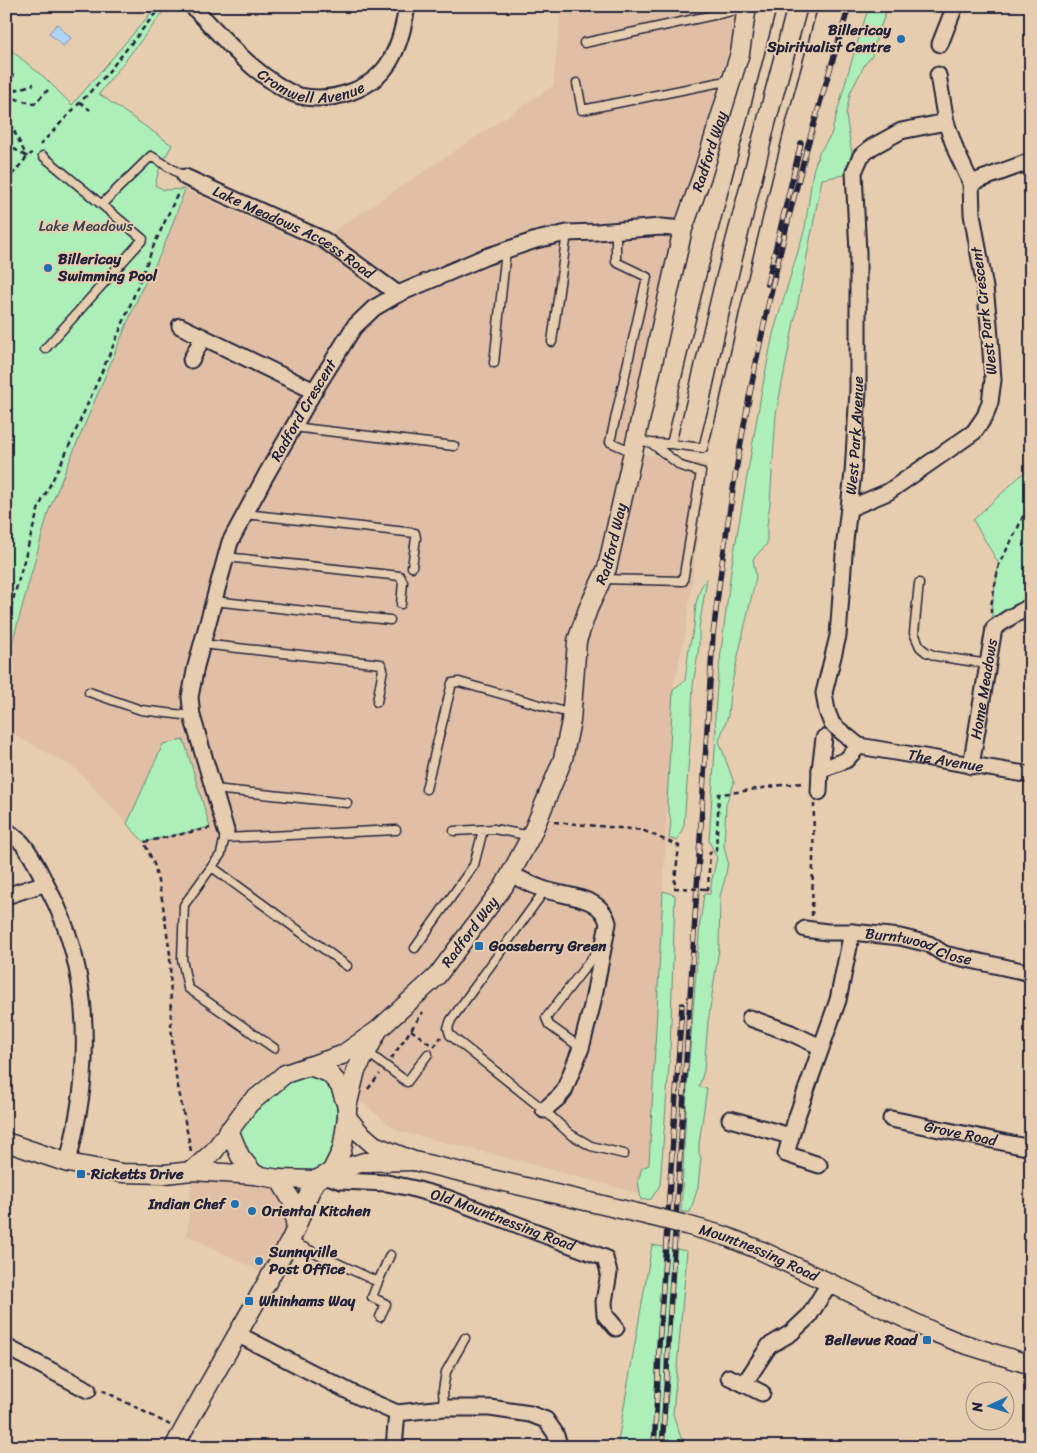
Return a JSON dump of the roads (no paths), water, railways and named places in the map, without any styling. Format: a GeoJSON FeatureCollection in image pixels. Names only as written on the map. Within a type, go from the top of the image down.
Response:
{"type":"FeatureCollection","features":[{"type":"Feature","properties":{"kind":"street","name":"Cromwell Avenue"},"geometry":{"type":"LineString","coordinates":[[192,6],[250,66],[277,85],[299,96],[328,98],[358,90],[379,74],[389,62],[397,47],[404,26],[407,6]]}},
{"type":"Feature","properties":{"kind":"street"},"geometry":{"type":"LineString","coordinates":[[940,44],[955,6]]}},
{"type":"Feature","properties":{"kind":"street","name":"Radford Way"},"geometry":{"type":"LineString","coordinates":[[310,1066],[342,1055],[378,1030],[437,976],[504,886],[534,828],[563,759],[564,712],[576,641],[607,568],[640,445],[683,230],[740,52],[747,7]]}},
{"type":"Feature","properties":{"kind":"street","name":"West Park Crescent"},"geometry":{"type":"LineString","coordinates":[[850,508],[888,492],[974,432],[985,416],[990,402],[993,380],[990,341],[972,214],[971,183],[956,151],[946,122],[938,75]]}},
{"type":"Feature","properties":{"kind":"street","name":"West Park Avenue"},"geometry":{"type":"LineString","coordinates":[[859,746],[832,724],[827,711],[824,693],[838,636],[845,541],[850,508],[858,390],[858,253],[854,172],[861,156],[886,139],[901,131],[946,122]]}},
{"type":"Feature","properties":{"kind":"street"},"geometry":{"type":"LineString","coordinates":[[971,183],[1031,161]]}},
{"type":"Feature","properties":{"kind":"street","name":"Lake Meadows Access Road"},"geometry":{"type":"LineString","coordinates":[[185,177],[324,240],[398,294]]}},
{"type":"Feature","properties":{"kind":"street","name":"Radford Crescent"},"geometry":{"type":"LineString","coordinates":[[225,834],[214,788],[192,716],[190,697],[202,644],[230,542],[314,391],[354,327],[374,308],[398,294],[448,271],[536,240],[567,233],[661,227],[683,230]]}},
{"type":"Feature","properties":{"kind":"street"},"geometry":{"type":"LineString","coordinates":[[180,326],[314,391]]}},
{"type":"Feature","properties":{"kind":"street"},"geometry":{"type":"LineString","coordinates":[[191,360],[203,337]]}},
{"type":"Feature","properties":{"kind":"street","name":"Home Meadows"},"geometry":{"type":"LineString","coordinates":[[972,766],[994,628],[1031,606]]}},
{"type":"Feature","properties":{"kind":"street"},"geometry":{"type":"LineString","coordinates":[[824,738],[819,782],[846,760],[859,746]]}},
{"type":"Feature","properties":{"kind":"street","name":"The Avenue"},"geometry":{"type":"LineString","coordinates":[[859,746],[1031,775]]}},
{"type":"Feature","properties":{"kind":"street"},"geometry":{"type":"LineString","coordinates":[[6,830],[21,843],[33,859],[58,907],[69,936],[80,981],[84,1034],[83,1077],[68,1163]]}},
{"type":"Feature","properties":{"kind":"street"},"geometry":{"type":"LineString","coordinates":[[510,874],[545,890],[570,895],[589,902],[602,910],[608,923],[592,1006],[581,1048],[562,1094],[544,1110]]}},
{"type":"Feature","properties":{"kind":"street"},"geometry":{"type":"LineString","coordinates":[[6,896],[46,883]]}},
{"type":"Feature","properties":{"kind":"street","name":"Burntwood Close"},"geometry":{"type":"LineString","coordinates":[[808,929],[900,937],[929,944],[944,954],[1031,973]]}},
{"type":"Feature","properties":{"kind":"street"},"geometry":{"type":"LineString","coordinates":[[819,1165],[786,1154],[790,1136],[838,1000],[852,932]]}},
{"type":"Feature","properties":{"kind":"street"},"geometry":{"type":"LineString","coordinates":[[750,1018],[791,1033],[821,1047]]}},
{"type":"Feature","properties":{"kind":"street","name":"Radford Way"},"geometry":{"type":"LineString","coordinates":[[347,1112],[356,1070],[378,1030]]}},
{"type":"Feature","properties":{"kind":"street"},"geometry":{"type":"LineString","coordinates":[[192,1170],[214,1151],[249,1104],[285,1074],[310,1066]]}},
{"type":"Feature","properties":{"kind":"street","name":"Mountnessing Road"},"geometry":{"type":"LineString","coordinates":[[310,1066],[329,1073],[340,1086],[347,1112],[359,1132],[374,1145],[414,1161],[650,1216],[725,1236],[830,1282],[882,1309],[936,1333],[958,1342],[1031,1365]]}},
{"type":"Feature","properties":{"kind":"street","name":"Mountnessing Road"},"geometry":{"type":"LineString","coordinates":[[179,1439],[293,1235],[309,1193],[324,1176],[342,1150],[347,1112]]}},
{"type":"Feature","properties":{"kind":"street"},"geometry":{"type":"LineString","coordinates":[[730,1118],[790,1136]]}},
{"type":"Feature","properties":{"kind":"street","name":"Grove Road"},"geometry":{"type":"LineString","coordinates":[[891,1119],[1031,1148]]}},
{"type":"Feature","properties":{"kind":"street"},"geometry":{"type":"LineString","coordinates":[[229,1130],[240,1156],[255,1175]]}},
{"type":"Feature","properties":{"kind":"street","name":"Mountnessing Road"},"geometry":{"type":"LineString","coordinates":[[6,1142],[68,1163],[122,1173],[165,1174],[192,1170],[255,1175],[279,1179],[324,1176],[364,1162],[414,1161]]}},
{"type":"Feature","properties":{"kind":"street","name":"Old Mountnessing Road"},"geometry":{"type":"LineString","coordinates":[[324,1176],[340,1181],[387,1183],[447,1198],[606,1258],[609,1273],[604,1302],[605,1315],[616,1328]]}},
{"type":"Feature","properties":{"kind":"street"},"geometry":{"type":"LineString","coordinates":[[279,1179],[295,1206],[293,1235]]}},
{"type":"Feature","properties":{"kind":"street"},"geometry":{"type":"LineString","coordinates":[[744,1384],[768,1346],[791,1333],[809,1316],[830,1282]]}},
{"type":"Feature","properties":{"kind":"street"},"geometry":{"type":"LineString","coordinates":[[237,1334],[360,1397],[397,1413],[444,1408],[490,1408],[530,1414],[546,1420],[555,1433],[559,1444],[558,1447]]}},
{"type":"Feature","properties":{"kind":"street"},"geometry":{"type":"LineString","coordinates":[[6,1347],[88,1390]]}},
{"type":"Feature","properties":{"kind":"street"},"geometry":{"type":"LineString","coordinates":[[729,1377],[762,1393]]}},
{"type":"Feature","properties":{"kind":"street"},"geometry":{"type":"LineString","coordinates":[[394,1447],[397,1413]]}},
{"type":"Feature","properties":{"kind":"lane"},"geometry":{"type":"LineString","coordinates":[[671,444],[709,284],[782,6]]}},
{"type":"Feature","properties":{"kind":"lane"},"geometry":{"type":"LineString","coordinates":[[616,231],[616,262],[647,277],[610,442],[640,445],[671,444],[703,448],[780,127],[812,6]]}},
{"type":"Feature","properties":{"kind":"lane"},"geometry":{"type":"LineString","coordinates":[[584,43],[725,9],[747,7]]}},
{"type":"Feature","properties":{"kind":"lane"},"geometry":{"type":"LineString","coordinates":[[577,83],[582,110],[731,80]]}},
{"type":"Feature","properties":{"kind":"lane"},"geometry":{"type":"LineString","coordinates":[[43,156],[144,239],[44,350]]}},
{"type":"Feature","properties":{"kind":"lane"},"geometry":{"type":"LineString","coordinates":[[102,204],[151,156],[185,177]]}},
{"type":"Feature","properties":{"kind":"lane"},"geometry":{"type":"LineString","coordinates":[[552,342],[567,233]]}},
{"type":"Feature","properties":{"kind":"lane"},"geometry":{"type":"LineString","coordinates":[[494,363],[506,250]]}},
{"type":"Feature","properties":{"kind":"lane"},"geometry":{"type":"LineString","coordinates":[[293,428],[454,446]]}},
{"type":"Feature","properties":{"kind":"lane"},"geometry":{"type":"LineString","coordinates":[[602,578],[683,581],[701,472],[681,466],[640,445]]}},
{"type":"Feature","properties":{"kind":"lane"},"geometry":{"type":"LineString","coordinates":[[245,514],[415,533],[412,567]]}},
{"type":"Feature","properties":{"kind":"lane"},"geometry":{"type":"LineString","coordinates":[[226,557],[400,576],[402,582],[401,604]]}},
{"type":"Feature","properties":{"kind":"lane"},"geometry":{"type":"LineString","coordinates":[[919,583],[914,633],[920,647],[936,656],[988,664]]}},
{"type":"Feature","properties":{"kind":"lane"},"geometry":{"type":"LineString","coordinates":[[213,601],[390,620]]}},
{"type":"Feature","properties":{"kind":"lane"},"geometry":{"type":"LineString","coordinates":[[202,644],[381,664],[384,669],[377,702]]}},
{"type":"Feature","properties":{"kind":"lane"},"geometry":{"type":"LineString","coordinates":[[426,789],[452,683],[458,682],[564,712]]}},
{"type":"Feature","properties":{"kind":"lane"},"geometry":{"type":"LineString","coordinates":[[89,692],[141,710],[192,716]]}},
{"type":"Feature","properties":{"kind":"lane"},"geometry":{"type":"LineString","coordinates":[[214,788],[347,803]]}},
{"type":"Feature","properties":{"kind":"lane"},"geometry":{"type":"LineString","coordinates":[[454,831],[534,828]]}},
{"type":"Feature","properties":{"kind":"lane"},"geometry":{"type":"LineString","coordinates":[[274,1048],[188,988],[182,959],[184,905],[221,854],[225,834],[396,830]]}},
{"type":"Feature","properties":{"kind":"lane"},"geometry":{"type":"LineString","coordinates":[[415,948],[474,865],[484,830]]}},
{"type":"Feature","properties":{"kind":"lane"},"geometry":{"type":"LineString","coordinates":[[212,867],[347,966]]}},
{"type":"Feature","properties":{"kind":"lane"},"geometry":{"type":"LineString","coordinates":[[545,890],[451,1020],[448,1028],[450,1035],[544,1110],[570,1134],[591,1146],[624,1154]]}},
{"type":"Feature","properties":{"kind":"lane"},"geometry":{"type":"LineString","coordinates":[[581,1048],[549,1025],[546,1018],[604,943]]}},
{"type":"Feature","properties":{"kind":"lane"},"geometry":{"type":"LineString","coordinates":[[367,1052],[407,1082],[428,1054]]}},
{"type":"Feature","properties":{"kind":"lane"},"geometry":{"type":"LineString","coordinates":[[293,1235],[378,1282]]}},
{"type":"Feature","properties":{"kind":"lane"},"geometry":{"type":"LineString","coordinates":[[380,1317],[386,1304],[372,1296],[390,1255]]}},
{"type":"Feature","properties":{"kind":"lane"},"geometry":{"type":"LineString","coordinates":[[444,1408],[443,1390],[446,1372],[465,1338]]}},
{"type":"Feature","properties":{"kind":"water"},"geometry":{"type":"Polygon","coordinates":[[[57,24],[71,38],[63,46],[49,33],[57,24]]]}},
{"type":"Feature","properties":{"kind":"railway"},"geometry":{"type":"LineString","coordinates":[[662,1447],[713,635],[720,575],[739,455],[761,336],[804,159],[849,6]]}},
{"type":"Feature","properties":{"kind":"railway"},"geometry":{"type":"LineString","coordinates":[[767,284],[801,143]]}},
{"type":"Feature","properties":{"kind":"railway"},"geometry":{"type":"LineString","coordinates":[[654,1447],[682,1005]]}},
{"type":"Feature","properties":{"kind":"place","name":"Billericay Spiritualist Centre"},"geometry":{"type":"Point","coordinates":[901,39]}},
{"type":"Feature","properties":{"kind":"place","name":"Billericay Swimming Pool"},"geometry":{"type":"Point","coordinates":[48,268]}},
{"type":"Feature","properties":{"kind":"place","name":"Gooseberry Green"},"geometry":{"type":"Point","coordinates":[479,946]}},
{"type":"Feature","properties":{"kind":"place","name":"Ricketts Drive"},"geometry":{"type":"Point","coordinates":[81,1174]}},
{"type":"Feature","properties":{"kind":"place","name":"Indian Chef"},"geometry":{"type":"Point","coordinates":[235,1204]}},
{"type":"Feature","properties":{"kind":"place","name":"Oriental Kitchen"},"geometry":{"type":"Point","coordinates":[252,1211]}},
{"type":"Feature","properties":{"kind":"place","name":"Sunnyville Post Office"},"geometry":{"type":"Point","coordinates":[259,1261]}},
{"type":"Feature","properties":{"kind":"place","name":"Whinhams Way"},"geometry":{"type":"Point","coordinates":[249,1301]}},
{"type":"Feature","properties":{"kind":"place","name":"Bellevue Road"},"geometry":{"type":"Point","coordinates":[927,1340]}},
{"type":"Feature","properties":{"kind":"park label","name":"Lake Meadows"},"geometry":{"type":"Point","coordinates":[86,226]}}]}
